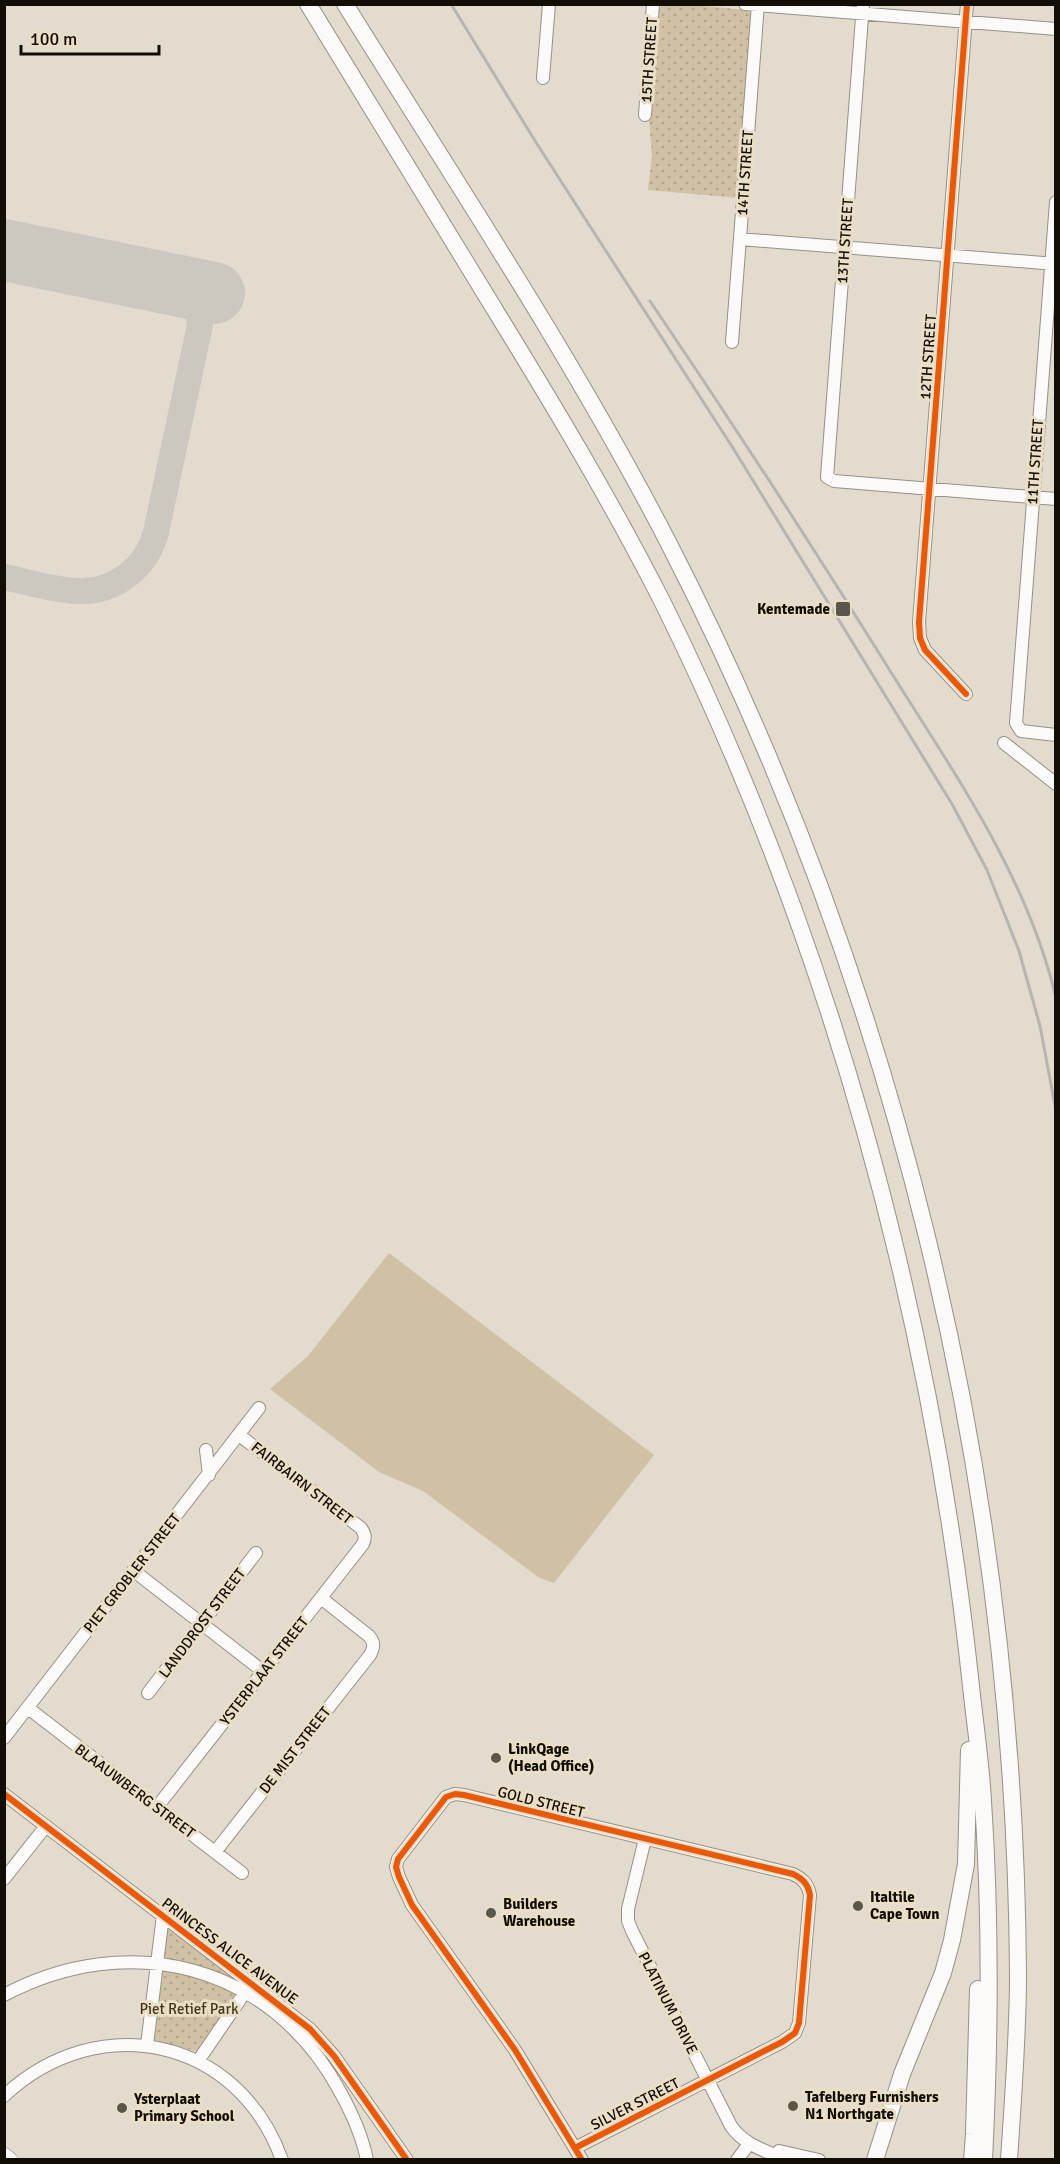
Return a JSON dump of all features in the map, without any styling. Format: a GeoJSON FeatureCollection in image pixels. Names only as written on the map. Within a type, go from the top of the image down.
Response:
{"type":"FeatureCollection","features":[{"type":"Feature","properties":{"kind":"highway"},"geometry":{"type":"LineString","coordinates":[[294,4],[398,151]]}},
{"type":"Feature","properties":{"kind":"highway"},"geometry":{"type":"LineString","coordinates":[[308,4],[593,471],[662,602],[728,744],[801,928],[864,1125],[898,1256],[926,1381],[953,1536],[971,1683],[984,1806],[989,1974],[988,2080],[984,2160]]}},
{"type":"Feature","properties":{"kind":"highway"},"geometry":{"type":"LineString","coordinates":[[345,4],[556,344],[666,539],[765,750],[827,904],[880,1062],[924,1222],[960,1384],[997,1623],[1009,1745],[1015,1855],[1018,1981],[1009,2160]]}},
{"type":"Feature","properties":{"kind":"highway"},"geometry":{"type":"LineString","coordinates":[[875,2160],[902,2074],[943,1973],[958,1912],[966,1864],[971,1683]]}},
{"type":"Feature","properties":{"kind":"highway"},"geometry":{"type":"LineString","coordinates":[[972,2160],[978,1981],[976,1873],[984,1806]]}},
{"type":"Feature","properties":{"kind":"highway"},"geometry":{"type":"LineString","coordinates":[[1015,2054],[1022,2109],[1020,2160]]}},
{"type":"Feature","properties":{"kind":"main road"},"geometry":{"type":"LineString","coordinates":[[4,2155],[10,2160]]}},
{"type":"Feature","properties":{"kind":"street"},"geometry":{"type":"LineString","coordinates":[[543,78],[549,4]]}},
{"type":"Feature","properties":{"kind":"street","name":"15TH STREET"},"geometry":{"type":"LineString","coordinates":[[645,116],[653,4]]}},
{"type":"Feature","properties":{"kind":"street"},"geometry":{"type":"LineString","coordinates":[[745,4],[863,9],[965,23],[1056,29]]}},
{"type":"Feature","properties":{"kind":"street","name":"12TH STREET"},"geometry":{"type":"LineString","coordinates":[[966,694],[925,650],[920,638],[919,622],[967,4]]}},
{"type":"Feature","properties":{"kind":"street","name":"14TH STREET"},"geometry":{"type":"LineString","coordinates":[[732,342],[758,5]]}},
{"type":"Feature","properties":{"kind":"street","name":"13TH STREET"},"geometry":{"type":"LineString","coordinates":[[863,9],[826,477],[834,481],[930,489]]}},
{"type":"Feature","properties":{"kind":"street","name":"11TH STREET"},"geometry":{"type":"LineString","coordinates":[[1056,202],[1016,723],[1021,731],[1056,735]]}},
{"type":"Feature","properties":{"kind":"street"},"geometry":{"type":"LineString","coordinates":[[740,239],[1053,264]]}},
{"type":"Feature","properties":{"kind":"street"},"geometry":{"type":"LineString","coordinates":[[930,489],[1056,499]]}},
{"type":"Feature","properties":{"kind":"street"},"geometry":{"type":"LineString","coordinates":[[1004,743],[1056,784]]}},
{"type":"Feature","properties":{"kind":"street","name":"PIET GROBLER STREET"},"geometry":{"type":"LineString","coordinates":[[4,1738],[259,1408]]}},
{"type":"Feature","properties":{"kind":"street","name":"FAIRBAIRN STREET"},"geometry":{"type":"LineString","coordinates":[[239,1435],[365,1533]]}},
{"type":"Feature","properties":{"kind":"street"},"geometry":{"type":"LineString","coordinates":[[206,1450],[209,1475]]}},
{"type":"Feature","properties":{"kind":"street","name":"YSTERPLAAT STREET"},"geometry":{"type":"LineString","coordinates":[[157,1807],[363,1544],[366,1538],[365,1533]]}},
{"type":"Feature","properties":{"kind":"street","name":"LANDDROST STREET"},"geometry":{"type":"LineString","coordinates":[[148,1693],[256,1553]]}},
{"type":"Feature","properties":{"kind":"street"},"geometry":{"type":"LineString","coordinates":[[134,1571],[264,1672]]}},
{"type":"Feature","properties":{"kind":"street","name":"DE MIST STREET"},"geometry":{"type":"LineString","coordinates":[[215,1852],[374,1648],[369,1636],[321,1598]]}},
{"type":"Feature","properties":{"kind":"street","name":"BLAAUWBERG STREET"},"geometry":{"type":"LineString","coordinates":[[28,1708],[242,1873]]}},
{"type":"Feature","properties":{"kind":"street","name":"PRINCESS ALICE AVENUE"},"geometry":{"type":"LineString","coordinates":[[4,1794],[163,1914],[248,1987],[310,2029],[334,2056],[407,2160]]}},
{"type":"Feature","properties":{"kind":"street","name":"GOLD STREET"},"geometry":{"type":"LineString","coordinates":[[582,2160],[515,2050],[412,1905],[399,1878],[396,1867],[398,1859],[446,1797],[455,1794],[800,1877],[808,1887],[810,1895],[799,2023],[795,2032],[782,2042],[706,2080]]}},
{"type":"Feature","properties":{"kind":"street"},"geometry":{"type":"LineString","coordinates":[[4,1879],[46,1826]]}},
{"type":"Feature","properties":{"kind":"street","name":"PLATINUM DRIVE"},"geometry":{"type":"LineString","coordinates":[[645,1839],[628,1909],[628,1921],[731,2126],[738,2135],[754,2146],[787,2160]]}},
{"type":"Feature","properties":{"kind":"street"},"geometry":{"type":"LineString","coordinates":[[147,2045],[163,1914]]}},
{"type":"Feature","properties":{"kind":"street"},"geometry":{"type":"LineString","coordinates":[[4,1995],[39,1979],[72,1969],[113,1963],[156,1964],[201,1972],[248,1987],[299,2035],[321,2060],[360,2132],[367,2160]]}},
{"type":"Feature","properties":{"kind":"street"},"geometry":{"type":"LineString","coordinates":[[198,2061],[248,1987]]}},
{"type":"Feature","properties":{"kind":"street"},"geometry":{"type":"LineString","coordinates":[[4,2096],[37,2070],[81,2052],[118,2045],[147,2045],[182,2054],[215,2069],[254,2107],[273,2139],[282,2160]]}},
{"type":"Feature","properties":{"kind":"street","name":"SILVER STREET"},"geometry":{"type":"LineString","coordinates":[[575,2148],[706,2080]]}},
{"type":"Feature","properties":{"kind":"street"},"geometry":{"type":"LineString","coordinates":[[342,2095],[356,2086]]}},
{"type":"Feature","properties":{"kind":"street"},"geometry":{"type":"LineString","coordinates":[[737,2160],[754,2146],[819,2160]]}},
{"type":"Feature","properties":{"kind":"green space"},"geometry":{"type":"Polygon","coordinates":[[[683,4],[747,10],[752,14],[739,198],[648,190],[652,156],[649,119],[658,10],[663,5],[683,4]]]}},
{"type":"Feature","properties":{"kind":"green space"},"geometry":{"type":"Polygon","coordinates":[[[389,1253],[654,1455],[554,1583],[538,1577],[423,1491],[379,1472],[270,1389],[308,1356],[389,1253]]]}},
{"type":"Feature","properties":{"kind":"green space"},"geometry":{"type":"Polygon","coordinates":[[[164,1925],[238,1979],[237,1981],[163,1961],[164,1925]]]}},
{"type":"Feature","properties":{"kind":"green space","name":"Piet Retief Park"},"geometry":{"type":"Polygon","coordinates":[[[163,1971],[189,1975],[237,1994],[199,2052],[153,2040],[163,1971]]]}},
{"type":"Feature","properties":{"kind":"taxiway"},"geometry":{"type":"LineString","coordinates":[[4,577],[77,591],[104,588],[137,567],[152,545],[200,325],[197,310],[190,298],[179,289],[165,283]]}},
{"type":"Feature","properties":{"kind":"runway"},"geometry":{"type":"LineString","coordinates":[[4,250],[214,293]]}},
{"type":"Feature","properties":{"kind":"railway"},"geometry":{"type":"LineString","coordinates":[[451,4],[537,144],[733,448],[952,804],[987,870],[1019,951],[1040,1026],[1056,1111]]}},
{"type":"Feature","properties":{"kind":"railway"},"geometry":{"type":"LineString","coordinates":[[650,301],[804,535],[966,792],[1009,871],[1028,912],[1044,954],[1056,998]]}},
{"type":"Feature","properties":{"kind":"cycle path"},"geometry":{"type":"LineString","coordinates":[[966,694],[925,650],[920,638],[919,622],[967,4]]}},
{"type":"Feature","properties":{"kind":"cycle path"},"geometry":{"type":"LineString","coordinates":[[4,1794],[310,2029],[334,2056],[407,2160]]}},
{"type":"Feature","properties":{"kind":"cycle path"},"geometry":{"type":"LineString","coordinates":[[575,2148],[782,2042],[795,2033],[799,2023],[810,1895],[808,1888],[793,1874],[464,1795],[455,1794],[446,1797],[398,1859],[396,1867],[399,1877],[412,1905],[515,2050],[582,2160]]}},
{"type":"Feature","properties":{"kind":"place","name":"Kentemade"},"geometry":{"type":"Point","coordinates":[843,609]}},
{"type":"Feature","properties":{"kind":"place","name":"LinkQage (Head Office)"},"geometry":{"type":"Point","coordinates":[496,1758]}},
{"type":"Feature","properties":{"kind":"place","name":"Italtile Cape Town"},"geometry":{"type":"Point","coordinates":[858,1906]}},
{"type":"Feature","properties":{"kind":"place","name":"Builders Warehouse"},"geometry":{"type":"Point","coordinates":[491,1913]}},
{"type":"Feature","properties":{"kind":"place","name":"Tafelberg Furnishers N1 Northgate"},"geometry":{"type":"Point","coordinates":[793,2106]}},
{"type":"Feature","properties":{"kind":"place","name":"Ysterplaat Primary School"},"geometry":{"type":"Point","coordinates":[122,2108]}}]}
